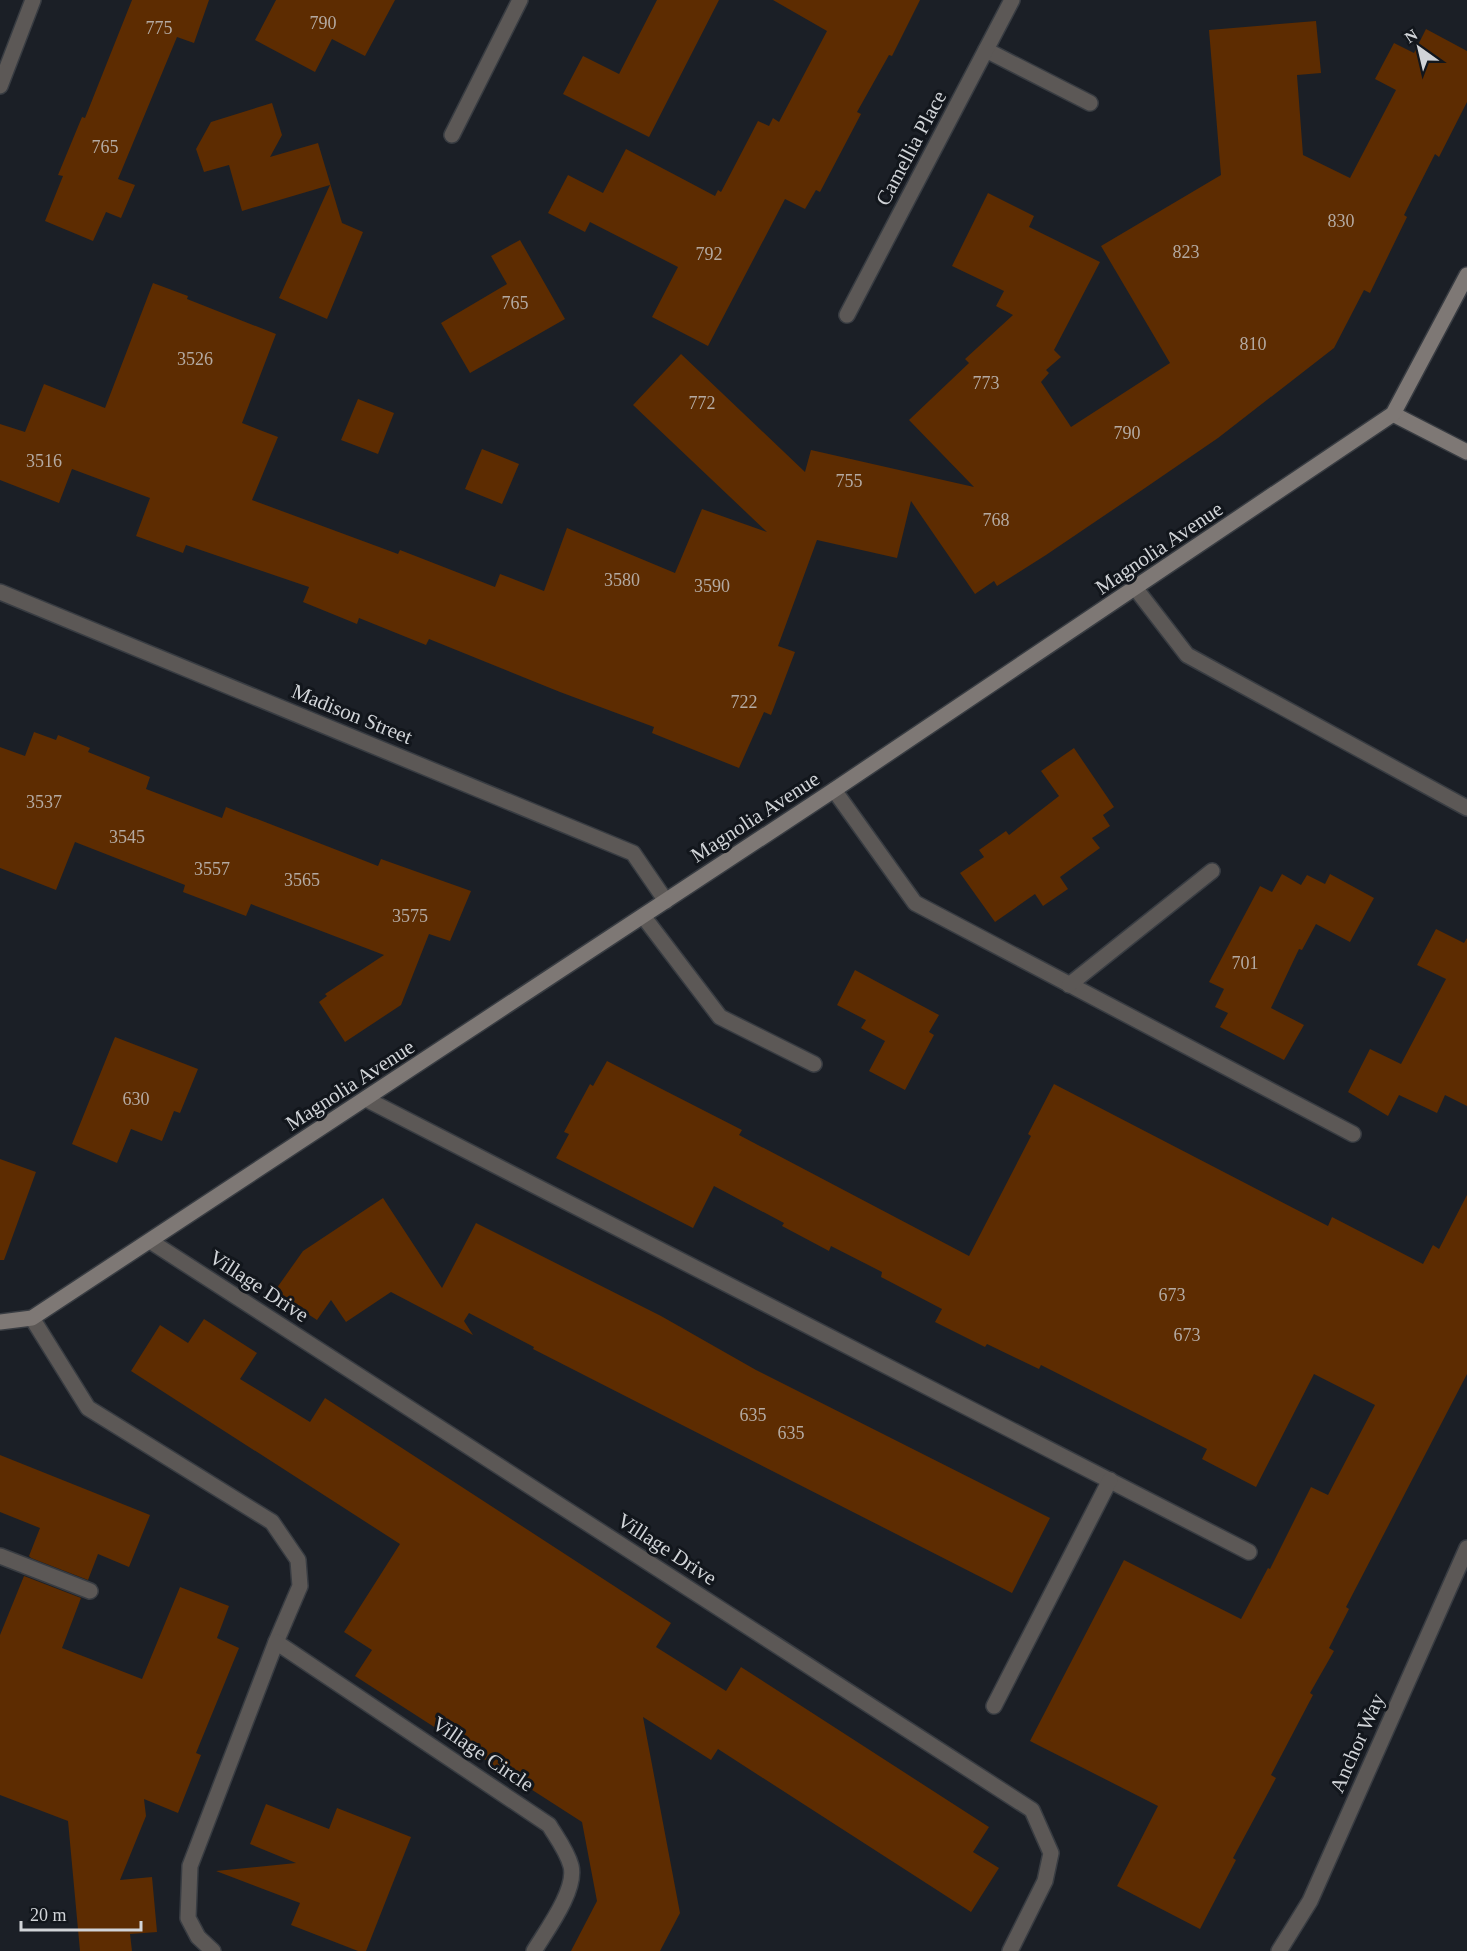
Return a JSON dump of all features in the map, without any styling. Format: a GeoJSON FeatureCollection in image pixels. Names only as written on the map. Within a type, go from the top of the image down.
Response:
{"type":"FeatureCollection","features":[{"type":"Feature","properties":{"kind":"main road","name":"Magnolia Avenue"},"geometry":{"type":"LineString","coordinates":[[0,1322],[32,1318],[834,790],[1393,414],[1467,275]]}},
{"type":"Feature","properties":{"kind":"main road"},"geometry":{"type":"LineString","coordinates":[[1393,414],[1467,452]]}},
{"type":"Feature","properties":{"kind":"street"},"geometry":{"type":"LineString","coordinates":[[0,86],[33,0]]}},
{"type":"Feature","properties":{"kind":"street"},"geometry":{"type":"LineString","coordinates":[[452,135],[520,0]]}},
{"type":"Feature","properties":{"kind":"street","name":"Camellia Place"},"geometry":{"type":"LineString","coordinates":[[847,315],[1012,0]]}},
{"type":"Feature","properties":{"kind":"street"},"geometry":{"type":"LineString","coordinates":[[987,50],[1090,103]]}},
{"type":"Feature","properties":{"kind":"street"},"geometry":{"type":"LineString","coordinates":[[1136,589],[1187,655],[1467,808]]}},
{"type":"Feature","properties":{"kind":"street","name":"Madison Street"},"geometry":{"type":"LineString","coordinates":[[0,592],[633,852],[666,901]]}},
{"type":"Feature","properties":{"kind":"street"},"geometry":{"type":"LineString","coordinates":[[834,790],[915,903],[1353,1134]]}},
{"type":"Feature","properties":{"kind":"street"},"geometry":{"type":"LineString","coordinates":[[1069,985],[1212,872]]}},
{"type":"Feature","properties":{"kind":"street"},"geometry":{"type":"LineString","coordinates":[[643,916],[720,1017],[814,1064]]}},
{"type":"Feature","properties":{"kind":"street"},"geometry":{"type":"LineString","coordinates":[[366,1099],[1250,1552]]}},
{"type":"Feature","properties":{"kind":"street","name":"Village Drive"},"geometry":{"type":"LineString","coordinates":[[150,1241],[1032,1810],[1051,1853],[1045,1881],[1010,1951]]}},
{"type":"Feature","properties":{"kind":"street"},"geometry":{"type":"LineString","coordinates":[[32,1318],[88,1408],[272,1522],[298,1560],[300,1586],[276,1642],[190,1866],[188,1918],[198,1937],[213,1951]]}},
{"type":"Feature","properties":{"kind":"street"},"geometry":{"type":"LineString","coordinates":[[994,1706],[1110,1480]]}},
{"type":"Feature","properties":{"kind":"street","name":"Anchor Way"},"geometry":{"type":"LineString","coordinates":[[1279,1951],[1310,1901],[1467,1548]]}},
{"type":"Feature","properties":{"kind":"street"},"geometry":{"type":"LineString","coordinates":[[0,1556],[90,1591]]}},
{"type":"Feature","properties":{"kind":"street","name":"Village Circle"},"geometry":{"type":"LineString","coordinates":[[276,1642],[549,1825],[572,1869],[563,1904],[534,1951]]}},
{"type":"Feature","properties":{"kind":"building"},"geometry":{"type":"Polygon","coordinates":[[[132,0],[209,0],[194,43],[177,37],[118,179],[135,185],[121,218],[106,212],[93,241],[45,221],[63,176],[58,175],[82,117],[85,118],[132,0]]]}},
{"type":"Feature","properties":{"kind":"building"},"geometry":{"type":"Polygon","coordinates":[[[276,0],[395,0],[365,56],[332,39],[315,72],[255,40],[276,0]]]}},
{"type":"Feature","properties":{"kind":"building"},"geometry":{"type":"Polygon","coordinates":[[[657,0],[719,0],[649,137],[563,94],[583,56],[619,74],[657,0]]]}},
{"type":"Feature","properties":{"kind":"building"},"geometry":{"type":"Polygon","coordinates":[[[773,0],[920,0],[892,56],[889,55],[857,112],[861,114],[820,192],[816,190],[805,209],[785,199],[708,346],[652,317],[678,267],[590,222],[585,232],[548,213],[568,175],[603,193],[626,149],[715,196],[718,190],[721,192],[758,121],[769,126],[773,118],[779,122],[827,31],[773,0]]]}},
{"type":"Feature","properties":{"kind":"building"},"geometry":{"type":"Polygon","coordinates":[[[1316,21],[1321,73],[1297,75],[1303,155],[1350,178],[1396,90],[1375,79],[1394,43],[1414,53],[1426,29],[1467,51],[1467,102],[1439,157],[1435,154],[1404,215],[1407,217],[1370,293],[1364,290],[1334,348],[1218,438],[997,586],[994,581],[975,594],[911,501],[897,558],[817,540],[778,646],[795,652],[771,715],[764,712],[739,768],[652,733],[654,727],[429,639],[426,645],[359,618],[357,624],[303,602],[309,587],[186,545],[183,553],[136,536],[150,498],[72,469],[59,503],[0,480],[0,424],[25,432],[44,384],[105,408],[153,283],[276,334],[242,423],[278,437],[252,500],[398,554],[400,550],[495,587],[500,574],[544,591],[567,528],[675,573],[702,509],[767,532],[633,405],[681,354],[805,472],[811,450],[974,487],[909,420],[969,363],[965,359],[1013,315],[996,306],[1004,291],[952,266],[988,193],[1034,216],[1029,227],[1100,262],[1054,350],[1061,357],[1046,370],[1049,373],[1041,382],[1071,427],[1170,363],[1101,246],[1221,175],[1209,30],[1316,21]]]}},
{"type":"Feature","properties":{"kind":"building"},"geometry":{"type":"Polygon","coordinates":[[[272,103],[282,135],[270,157],[318,143],[342,223],[363,232],[327,319],[279,298],[330,185],[242,211],[229,165],[204,172],[196,149],[211,122],[272,103]]]}},
{"type":"Feature","properties":{"kind":"building"},"geometry":{"type":"Polygon","coordinates":[[[520,240],[565,319],[470,373],[441,323],[507,284],[491,256],[520,240]]]}},
{"type":"Feature","properties":{"kind":"building"},"geometry":{"type":"Polygon","coordinates":[[[358,399],[394,413],[378,454],[341,440],[358,399]]]}},
{"type":"Feature","properties":{"kind":"building"},"geometry":{"type":"Polygon","coordinates":[[[482,449],[519,464],[502,504],[465,489],[482,449]]]}},
{"type":"Feature","properties":{"kind":"building"},"geometry":{"type":"Polygon","coordinates":[[[34,732],[56,740],[58,735],[90,748],[88,752],[150,777],[146,789],[222,818],[226,807],[378,866],[381,859],[471,891],[450,941],[429,934],[401,1005],[345,1042],[319,1002],[327,996],[325,994],[384,955],[251,904],[246,916],[183,892],[185,885],[75,842],[56,890],[0,868],[0,747],[25,756],[34,732]]]}},
{"type":"Feature","properties":{"kind":"building"},"geometry":{"type":"Polygon","coordinates":[[[1074,748],[1114,807],[1103,815],[1110,826],[1092,838],[1100,848],[1060,877],[1068,889],[1043,906],[1035,894],[995,922],[960,873],[984,857],[979,850],[1006,831],[1009,835],[1059,796],[1041,771],[1074,748]]]}},
{"type":"Feature","properties":{"kind":"building"},"geometry":{"type":"Polygon","coordinates":[[[1282,874],[1301,885],[1307,875],[1325,884],[1330,874],[1374,898],[1350,942],[1316,924],[1302,950],[1299,949],[1271,1008],[1304,1025],[1284,1060],[1220,1027],[1228,1013],[1215,1007],[1224,989],[1209,982],[1260,886],[1272,892],[1282,874]]]}},
{"type":"Feature","properties":{"kind":"building"},"geometry":{"type":"Polygon","coordinates":[[[1436,929],[1464,943],[1467,938],[1467,1106],[1445,1095],[1437,1113],[1399,1095],[1388,1116],[1348,1092],[1370,1049],[1401,1064],[1446,979],[1417,965],[1436,929]]]}},
{"type":"Feature","properties":{"kind":"building"},"geometry":{"type":"Polygon","coordinates":[[[855,970],[939,1015],[929,1032],[934,1035],[905,1090],[869,1071],[885,1041],[861,1028],[866,1020],[837,1005],[855,970]]]}},
{"type":"Feature","properties":{"kind":"building"},"geometry":{"type":"Polygon","coordinates":[[[115,1037],[198,1069],[180,1113],[174,1111],[162,1141],[131,1129],[117,1163],[72,1144],[115,1037]]]}},
{"type":"Feature","properties":{"kind":"building"},"geometry":{"type":"Polygon","coordinates":[[[607,1061],[742,1130],[739,1135],[969,1256],[1031,1136],[1028,1134],[1054,1084],[1328,1226],[1332,1217],[1423,1264],[1433,1245],[1439,1249],[1467,1195],[1467,1374],[1346,1607],[1349,1609],[1329,1648],[1334,1651],[1310,1693],[1313,1695],[1271,1775],[1276,1778],[1233,1858],[1236,1860],[1200,1929],[1117,1886],[1158,1806],[1030,1741],[1124,1560],[1241,1619],[1268,1568],[1270,1569],[1311,1487],[1328,1495],[1375,1405],[1314,1374],[1256,1487],[1202,1459],[1207,1449],[1041,1365],[1039,1369],[987,1344],[985,1347],[935,1322],[942,1309],[881,1277],[882,1272],[831,1246],[829,1251],[782,1226],[784,1223],[714,1186],[693,1228],[556,1158],[569,1134],[564,1132],[590,1084],[593,1086],[607,1061]]]}},
{"type":"Feature","properties":{"kind":"building"},"geometry":{"type":"Polygon","coordinates":[[[0,1159],[36,1172],[4,1260],[0,1260],[0,1159]]]}},
{"type":"Feature","properties":{"kind":"building"},"geometry":{"type":"Polygon","coordinates":[[[383,1198],[442,1288],[476,1223],[661,1316],[756,1370],[1050,1518],[1012,1593],[533,1349],[534,1347],[469,1313],[464,1321],[473,1335],[391,1292],[346,1322],[331,1300],[317,1320],[274,1292],[303,1251],[383,1198]]]}},
{"type":"Feature","properties":{"kind":"building"},"geometry":{"type":"Polygon","coordinates":[[[204,1319],[257,1353],[240,1379],[310,1422],[325,1398],[671,1623],[656,1647],[726,1691],[741,1667],[989,1827],[973,1852],[999,1868],[971,1912],[718,1749],[711,1760],[643,1717],[680,1913],[660,1951],[571,1951],[597,1901],[582,1822],[355,1676],[372,1650],[344,1632],[400,1544],[131,1371],[160,1325],[188,1343],[204,1319]]]}},
{"type":"Feature","properties":{"kind":"building"},"geometry":{"type":"Polygon","coordinates":[[[0,1455],[150,1515],[129,1567],[98,1554],[88,1580],[31,1558],[29,1556],[40,1528],[0,1512],[0,1455]]]}},
{"type":"Feature","properties":{"kind":"building"},"geometry":{"type":"Polygon","coordinates":[[[24,1576],[81,1598],[62,1648],[142,1679],[180,1587],[229,1606],[217,1638],[239,1648],[196,1753],[201,1755],[178,1813],[144,1799],[146,1816],[120,1880],[152,1877],[157,1932],[130,1934],[132,1951],[80,1951],[68,1821],[0,1795],[0,1635],[24,1576]]]}},
{"type":"Feature","properties":{"kind":"building"},"geometry":{"type":"Polygon","coordinates":[[[266,1804],[329,1829],[337,1808],[411,1837],[366,1951],[358,1951],[291,1925],[300,1903],[216,1871],[296,1863],[250,1844],[266,1804]]]}}]}
